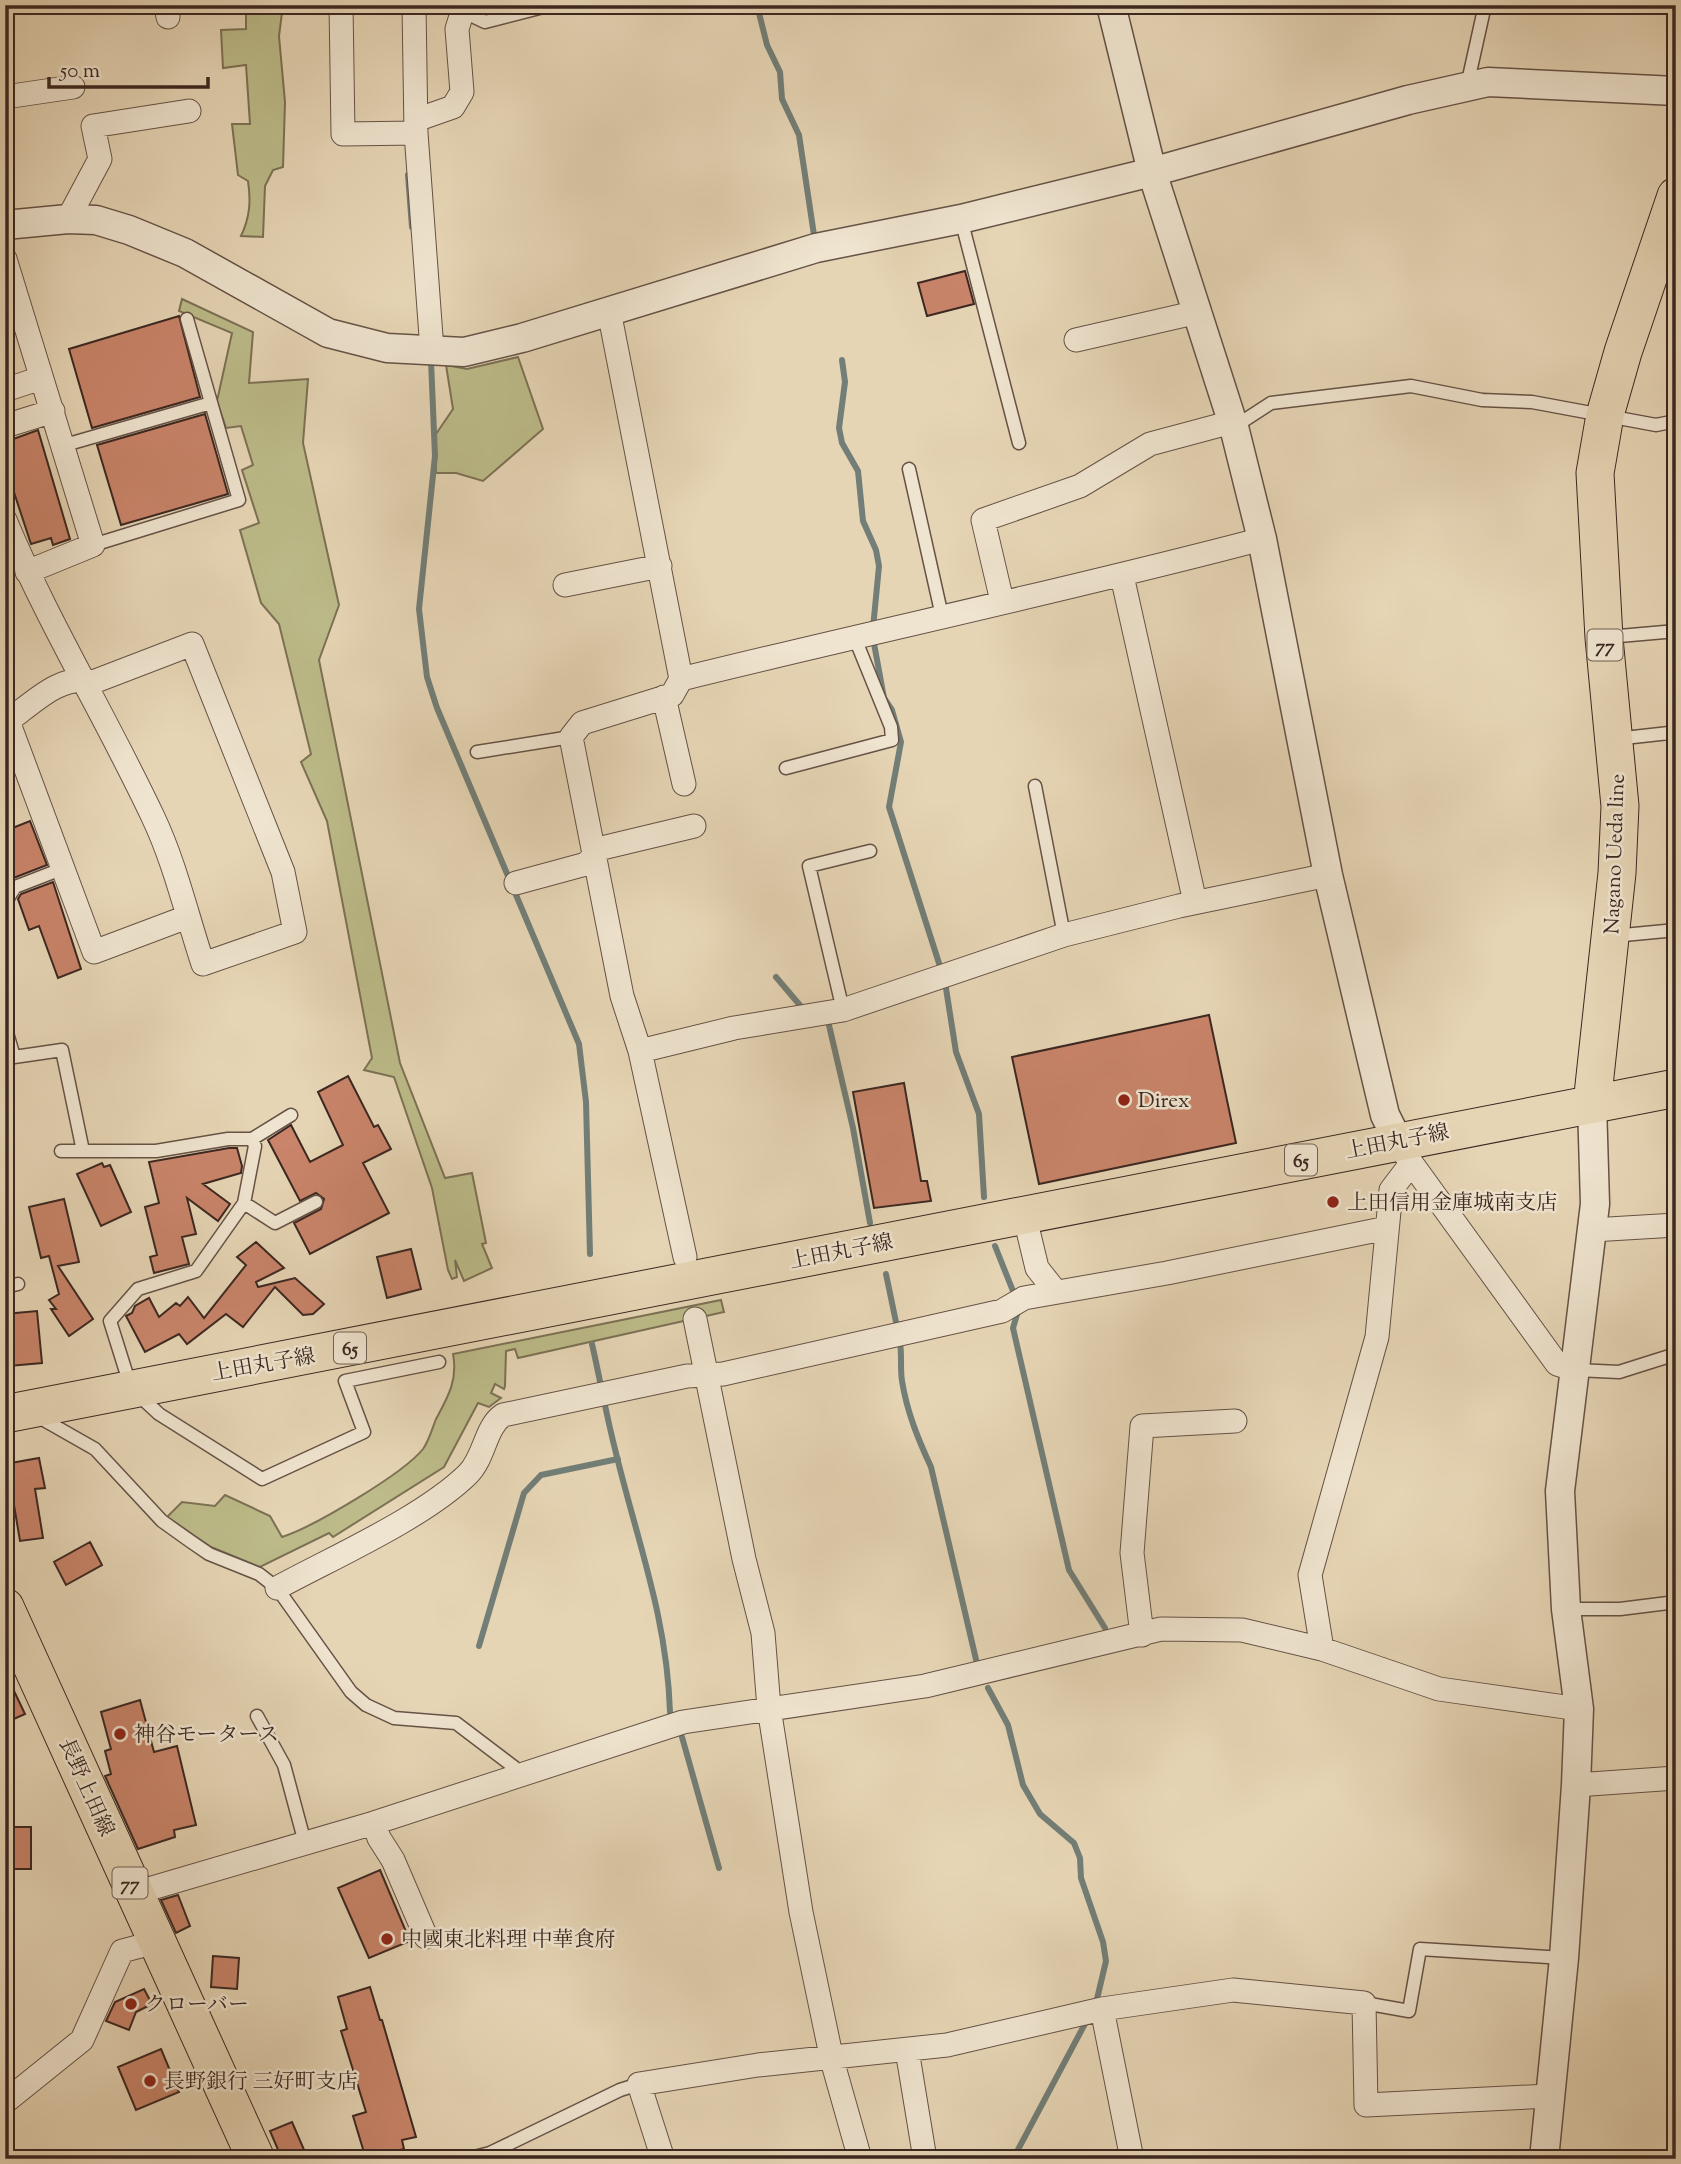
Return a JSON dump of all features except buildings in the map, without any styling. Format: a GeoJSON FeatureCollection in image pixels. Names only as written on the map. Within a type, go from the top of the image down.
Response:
{"type":"FeatureCollection","features":[{"type":"Feature","properties":{"kind":"main road","name":"Nagano Ueda line"},"geometry":{"type":"LineString","coordinates":[[1592,1104],[1611,936],[1620,806],[1604,638],[1595,473],[1605,415],[1676,196]]}},
{"type":"Feature","properties":{"kind":"main road","name":"上田丸子線"},"geometry":{"type":"LineString","coordinates":[[15,1412],[445,1330],[1024,1214],[1404,1153],[1592,1104],[1676,1088]]}},
{"type":"Feature","properties":{"kind":"main road","name":"長野上田線"},"geometry":{"type":"LineString","coordinates":[[5,1607],[256,2159]]}},
{"type":"Feature","properties":{"kind":"street"},"geometry":{"type":"LineString","coordinates":[[341,5],[343,134],[416,127],[453,107],[462,92],[455,9]]}},
{"type":"Feature","properties":{"kind":"street"},"geometry":{"type":"LineString","coordinates":[[414,5],[416,127],[432,350]]}},
{"type":"Feature","properties":{"kind":"street"},"geometry":{"type":"LineString","coordinates":[[1111,5],[1152,172],[1233,424],[1262,539],[1328,875],[1385,1115],[1404,1153],[1557,1364],[1576,1370]]}},
{"type":"Feature","properties":{"kind":"street"},"geometry":{"type":"LineString","coordinates":[[5,225],[68,219],[96,220],[185,253],[328,333],[387,348],[464,352],[609,312],[816,248],[961,219],[1152,172],[1467,86],[1488,82],[1676,91]]}},
{"type":"Feature","properties":{"kind":"street"},"geometry":{"type":"LineString","coordinates":[[5,97],[73,87]]}},
{"type":"Feature","properties":{"kind":"street"},"geometry":{"type":"LineString","coordinates":[[68,219],[100,159],[93,126],[189,111]]}},
{"type":"Feature","properties":{"kind":"street"},"geometry":{"type":"LineString","coordinates":[[5,259],[41,378],[65,445],[93,545],[18,566]]}},
{"type":"Feature","properties":{"kind":"street"},"geometry":{"type":"LineString","coordinates":[[609,312],[681,679],[672,695],[582,723],[571,737],[596,855],[621,996],[640,1051],[685,1256]]}},
{"type":"Feature","properties":{"kind":"street"},"geometry":{"type":"LineString","coordinates":[[1076,340],[1198,313]]}},
{"type":"Feature","properties":{"kind":"street"},"geometry":{"type":"LineString","coordinates":[[5,390],[41,378]]}},
{"type":"Feature","properties":{"kind":"street"},"geometry":{"type":"LineString","coordinates":[[5,426],[53,411]]}},
{"type":"Feature","properties":{"kind":"street"},"geometry":{"type":"LineString","coordinates":[[1002,601],[983,520],[1080,486],[1150,444],[1233,424]]}},
{"type":"Feature","properties":{"kind":"street"},"geometry":{"type":"LineString","coordinates":[[5,520],[18,566],[80,678],[154,819],[203,964],[295,932],[283,872],[192,644],[93,682],[80,678],[64,682],[8,721],[94,952],[187,917]]}},
{"type":"Feature","properties":{"kind":"street"},"geometry":{"type":"LineString","coordinates":[[681,679],[1002,601],[1122,576],[1262,539]]}},
{"type":"Feature","properties":{"kind":"street"},"geometry":{"type":"LineString","coordinates":[[565,585],[660,566]]}},
{"type":"Feature","properties":{"kind":"street"},"geometry":{"type":"LineString","coordinates":[[1122,576],[1195,902]]}},
{"type":"Feature","properties":{"kind":"street"},"geometry":{"type":"LineString","coordinates":[[664,697],[684,784]]}},
{"type":"Feature","properties":{"kind":"street"},"geometry":{"type":"LineString","coordinates":[[516,883],[586,864],[602,848],[694,827]]}},
{"type":"Feature","properties":{"kind":"street"},"geometry":{"type":"LineString","coordinates":[[640,1051],[734,1028],[843,1010],[1064,935],[1195,902],[1328,875]]}},
{"type":"Feature","properties":{"kind":"street"},"geometry":{"type":"LineString","coordinates":[[1544,2159],[1564,1958],[1576,1786],[1579,1709],[1566,1609],[1560,1491],[1563,1449],[1576,1370],[1595,1204],[1592,1104]]}},
{"type":"Feature","properties":{"kind":"street"},"geometry":{"type":"LineString","coordinates":[[1322,1649],[1310,1574],[1377,1337],[1391,1190],[1404,1153]]}},
{"type":"Feature","properties":{"kind":"street"},"geometry":{"type":"LineString","coordinates":[[1024,1214],[1038,1268],[1056,1292]]}},
{"type":"Feature","properties":{"kind":"street"},"geometry":{"type":"LineString","coordinates":[[1592,1230],[1676,1226]]}},
{"type":"Feature","properties":{"kind":"street"},"geometry":{"type":"LineString","coordinates":[[277,1588],[434,1501],[478,1463],[492,1424],[503,1415],[704,1375],[723,1374],[1002,1311],[1024,1298],[1167,1273],[1387,1228]]}},
{"type":"Feature","properties":{"kind":"street"},"geometry":{"type":"LineString","coordinates":[[695,1319],[704,1375],[744,1559],[764,1633],[769,1708],[801,1912],[832,2060],[860,2159]]}},
{"type":"Feature","properties":{"kind":"street"},"geometry":{"type":"LineString","coordinates":[[1142,1635],[1132,1553],[1142,1426],[1235,1421]]}},
{"type":"Feature","properties":{"kind":"street"},"geometry":{"type":"LineString","coordinates":[[135,1893],[374,1823],[683,1722],[925,1686],[1161,1629],[1242,1630],[1322,1649],[1439,1689],[1579,1709]]}},
{"type":"Feature","properties":{"kind":"street"},"geometry":{"type":"LineString","coordinates":[[1576,1786],[1676,1778]]}},
{"type":"Feature","properties":{"kind":"street"},"geometry":{"type":"LineString","coordinates":[[374,1823],[426,1937]]}},
{"type":"Feature","properties":{"kind":"street"},"geometry":{"type":"LineString","coordinates":[[5,2102],[82,2040],[122,1951],[156,1942]]}},
{"type":"Feature","properties":{"kind":"street"},"geometry":{"type":"LineString","coordinates":[[663,2159],[639,2084],[758,2065],[832,2060],[960,2043],[1102,2009],[1233,1990],[1364,2003],[1366,2105],[1549,2096]]}},
{"type":"Feature","properties":{"kind":"street"},"geometry":{"type":"LineString","coordinates":[[1102,2009],[1132,2159]]}},
{"type":"Feature","properties":{"kind":"street"},"geometry":{"type":"LineString","coordinates":[[907,2050],[925,2159]]}},
{"type":"Feature","properties":{"kind":"lane"},"geometry":{"type":"LineString","coordinates":[[455,9],[485,22],[551,5]]}},
{"type":"Feature","properties":{"kind":"lane"},"geometry":{"type":"LineString","coordinates":[[1467,86],[1485,5]]}},
{"type":"Feature","properties":{"kind":"lane"},"geometry":{"type":"LineString","coordinates":[[961,219],[1020,443]]}},
{"type":"Feature","properties":{"kind":"lane"},"geometry":{"type":"LineString","coordinates":[[93,545],[239,500],[187,319]]}},
{"type":"Feature","properties":{"kind":"lane"},"geometry":{"type":"LineString","coordinates":[[1233,424],[1271,403],[1411,386],[1482,400],[1532,402],[1656,425],[1676,421]]}},
{"type":"Feature","properties":{"kind":"lane"},"geometry":{"type":"LineString","coordinates":[[65,445],[211,403]]}},
{"type":"Feature","properties":{"kind":"lane"},"geometry":{"type":"LineString","coordinates":[[909,469],[942,616]]}},
{"type":"Feature","properties":{"kind":"lane"},"geometry":{"type":"LineString","coordinates":[[1604,638],[1676,631]]}},
{"type":"Feature","properties":{"kind":"lane"},"geometry":{"type":"LineString","coordinates":[[786,768],[892,740],[891,727],[854,636]]}},
{"type":"Feature","properties":{"kind":"lane"},"geometry":{"type":"LineString","coordinates":[[1615,739],[1669,733],[1676,738]]}},
{"type":"Feature","properties":{"kind":"lane"},"geometry":{"type":"LineString","coordinates":[[477,752],[571,737]]}},
{"type":"Feature","properties":{"kind":"lane"},"geometry":{"type":"LineString","coordinates":[[1035,786],[1064,935]]}},
{"type":"Feature","properties":{"kind":"lane"},"geometry":{"type":"LineString","coordinates":[[843,1010],[809,866],[870,851]]}},
{"type":"Feature","properties":{"kind":"lane"},"geometry":{"type":"LineString","coordinates":[[5,903],[15,887],[64,868]]}},
{"type":"Feature","properties":{"kind":"lane"},"geometry":{"type":"LineString","coordinates":[[1611,936],[1676,930]]}},
{"type":"Feature","properties":{"kind":"lane"},"geometry":{"type":"LineString","coordinates":[[5,1026],[14,1057],[62,1050],[83,1151]]}},
{"type":"Feature","properties":{"kind":"lane"},"geometry":{"type":"LineString","coordinates":[[61,1151],[156,1151],[228,1139],[252,1139],[291,1115]]}},
{"type":"Feature","properties":{"kind":"lane"},"geometry":{"type":"LineString","coordinates":[[252,1139],[255,1146],[244,1203],[196,1271],[138,1289],[110,1321],[131,1388],[159,1414],[262,1479],[364,1432],[345,1381],[439,1362]]}},
{"type":"Feature","properties":{"kind":"lane"},"geometry":{"type":"LineString","coordinates":[[244,1203],[275,1223],[316,1202]]}},
{"type":"Feature","properties":{"kind":"lane"},"geometry":{"type":"LineString","coordinates":[[5,1287],[18,1283]]}},
{"type":"Feature","properties":{"kind":"lane"},"geometry":{"type":"LineString","coordinates":[[1576,1370],[1619,1372],[1676,1354]]}},
{"type":"Feature","properties":{"kind":"lane"},"geometry":{"type":"LineString","coordinates":[[15,1412],[95,1449],[162,1521],[209,1554],[259,1574],[277,1588],[351,1692],[366,1705],[394,1718],[456,1723],[514,1767],[520,1777]]}},
{"type":"Feature","properties":{"kind":"lane"},"geometry":{"type":"LineString","coordinates":[[1566,1609],[1620,1609],[1676,1602]]}},
{"type":"Feature","properties":{"kind":"lane"},"geometry":{"type":"LineString","coordinates":[[257,1716],[284,1765],[305,1843]]}},
{"type":"Feature","properties":{"kind":"lane"},"geometry":{"type":"LineString","coordinates":[[1364,2003],[1409,2011],[1420,1949],[1564,1958]]}},
{"type":"Feature","properties":{"kind":"lane"},"geometry":{"type":"LineString","coordinates":[[466,2159],[491,2153],[620,2090],[639,2084]]}},
{"type":"Feature","properties":{"kind":"shaded area"},"geometry":{"type":"Polygon","coordinates":[[[246,5],[283,5],[279,36],[285,102],[283,167],[273,170],[265,186],[263,237],[241,236],[248,216],[249,188],[248,181],[238,175],[232,124],[250,124],[246,65],[223,68],[221,30],[246,29],[246,5]]]}},
{"type":"Feature","properties":{"kind":"shaded area"},"geometry":{"type":"Polygon","coordinates":[[[182,299],[253,332],[249,383],[308,379],[303,443],[339,605],[319,660],[400,1063],[445,1178],[472,1173],[486,1243],[482,1244],[492,1268],[464,1281],[455,1260],[457,1277],[452,1279],[448,1270],[432,1188],[394,1077],[364,1070],[372,1058],[327,821],[301,762],[311,754],[279,624],[261,603],[240,530],[259,523],[242,470],[253,465],[241,426],[226,428],[217,401],[232,333],[179,311],[182,299]]]}},
{"type":"Feature","properties":{"kind":"shaded area"},"geometry":{"type":"Polygon","coordinates":[[[518,357],[543,429],[483,481],[456,473],[436,473],[436,434],[453,409],[446,365],[467,369],[518,357]]]}},
{"type":"Feature","properties":{"kind":"shaded area"},"geometry":{"type":"Polygon","coordinates":[[[721,1300],[724,1312],[518,1358],[515,1349],[506,1351],[504,1389],[495,1384],[491,1393],[501,1398],[489,1407],[478,1403],[444,1467],[333,1537],[329,1533],[260,1567],[211,1547],[167,1517],[182,1502],[215,1506],[225,1495],[270,1516],[282,1537],[357,1499],[397,1472],[423,1449],[451,1388],[453,1354],[721,1300]]]}},
{"type":"Feature","properties":{"kind":"waterway"},"geometry":{"type":"LineString","coordinates":[[757,5],[767,45],[780,72],[782,99],[799,135],[814,235]]}},
{"type":"Feature","properties":{"kind":"waterway"},"geometry":{"type":"LineString","coordinates":[[408,175],[412,227]]}},
{"type":"Feature","properties":{"kind":"waterway"},"geometry":{"type":"LineString","coordinates":[[842,360],[845,382],[839,428],[842,443],[858,471],[863,521],[876,550],[879,566],[873,628]]}},
{"type":"Feature","properties":{"kind":"waterway"},"geometry":{"type":"LineString","coordinates":[[431,361],[435,456],[419,609],[427,677],[437,708],[579,1044],[586,1102],[590,1254]]}},
{"type":"Feature","properties":{"kind":"waterway"},"geometry":{"type":"LineString","coordinates":[[873,638],[884,698],[892,710],[901,742],[889,807],[945,982],[956,1052],[979,1114],[984,1197]]}},
{"type":"Feature","properties":{"kind":"waterway"},"geometry":{"type":"LineString","coordinates":[[776,977],[804,1010]]}},
{"type":"Feature","properties":{"kind":"waterway"},"geometry":{"type":"LineString","coordinates":[[823,1019],[828,1021],[853,1128],[870,1223]]}},
{"type":"Feature","properties":{"kind":"waterway"},"geometry":{"type":"LineString","coordinates":[[995,1246],[1015,1296]]}},
{"type":"Feature","properties":{"kind":"waterway"},"geometry":{"type":"LineString","coordinates":[[886,1274],[897,1327]]}},
{"type":"Feature","properties":{"kind":"waterway"},"geometry":{"type":"LineString","coordinates":[[1018,1311],[1013,1328],[1069,1570],[1105,1628]]}},
{"type":"Feature","properties":{"kind":"waterway"},"geometry":{"type":"LineString","coordinates":[[900,1342],[904,1392],[931,1467],[978,1668]]}},
{"type":"Feature","properties":{"kind":"waterway"},"geometry":{"type":"LineString","coordinates":[[592,1344],[612,1436],[657,1611],[668,1677],[670,1712]]}},
{"type":"Feature","properties":{"kind":"waterway"},"geometry":{"type":"LineString","coordinates":[[479,1646],[524,1493],[541,1475],[618,1459]]}},
{"type":"Feature","properties":{"kind":"waterway"},"geometry":{"type":"LineString","coordinates":[[988,1688],[1008,1725],[1023,1785],[1040,1814],[1074,1843],[1080,1858],[1081,1878],[1103,1942],[1106,1961],[1097,1999]]}},
{"type":"Feature","properties":{"kind":"waterway"},"geometry":{"type":"LineString","coordinates":[[682,1737],[719,1868]]}},
{"type":"Feature","properties":{"kind":"waterway"},"geometry":{"type":"LineString","coordinates":[[1013,2159],[1087,2020]]}},
{"type":"Feature","properties":{"kind":"place","name":"Direx"},"geometry":{"type":"Point","coordinates":[1124,1100]}},
{"type":"Feature","properties":{"kind":"place","name":"上田信用金庫城南支店"},"geometry":{"type":"Point","coordinates":[1333,1202]}},
{"type":"Feature","properties":{"kind":"place","name":"神谷モータース"},"geometry":{"type":"Point","coordinates":[120,1734]}},
{"type":"Feature","properties":{"kind":"place","name":"中國東北料理 中華食府"},"geometry":{"type":"Point","coordinates":[387,1939]}},
{"type":"Feature","properties":{"kind":"place","name":"クローバー"},"geometry":{"type":"Point","coordinates":[131,2004]}},
{"type":"Feature","properties":{"kind":"place","name":"長野銀行 三好町支店"},"geometry":{"type":"Point","coordinates":[150,2081]}}]}
